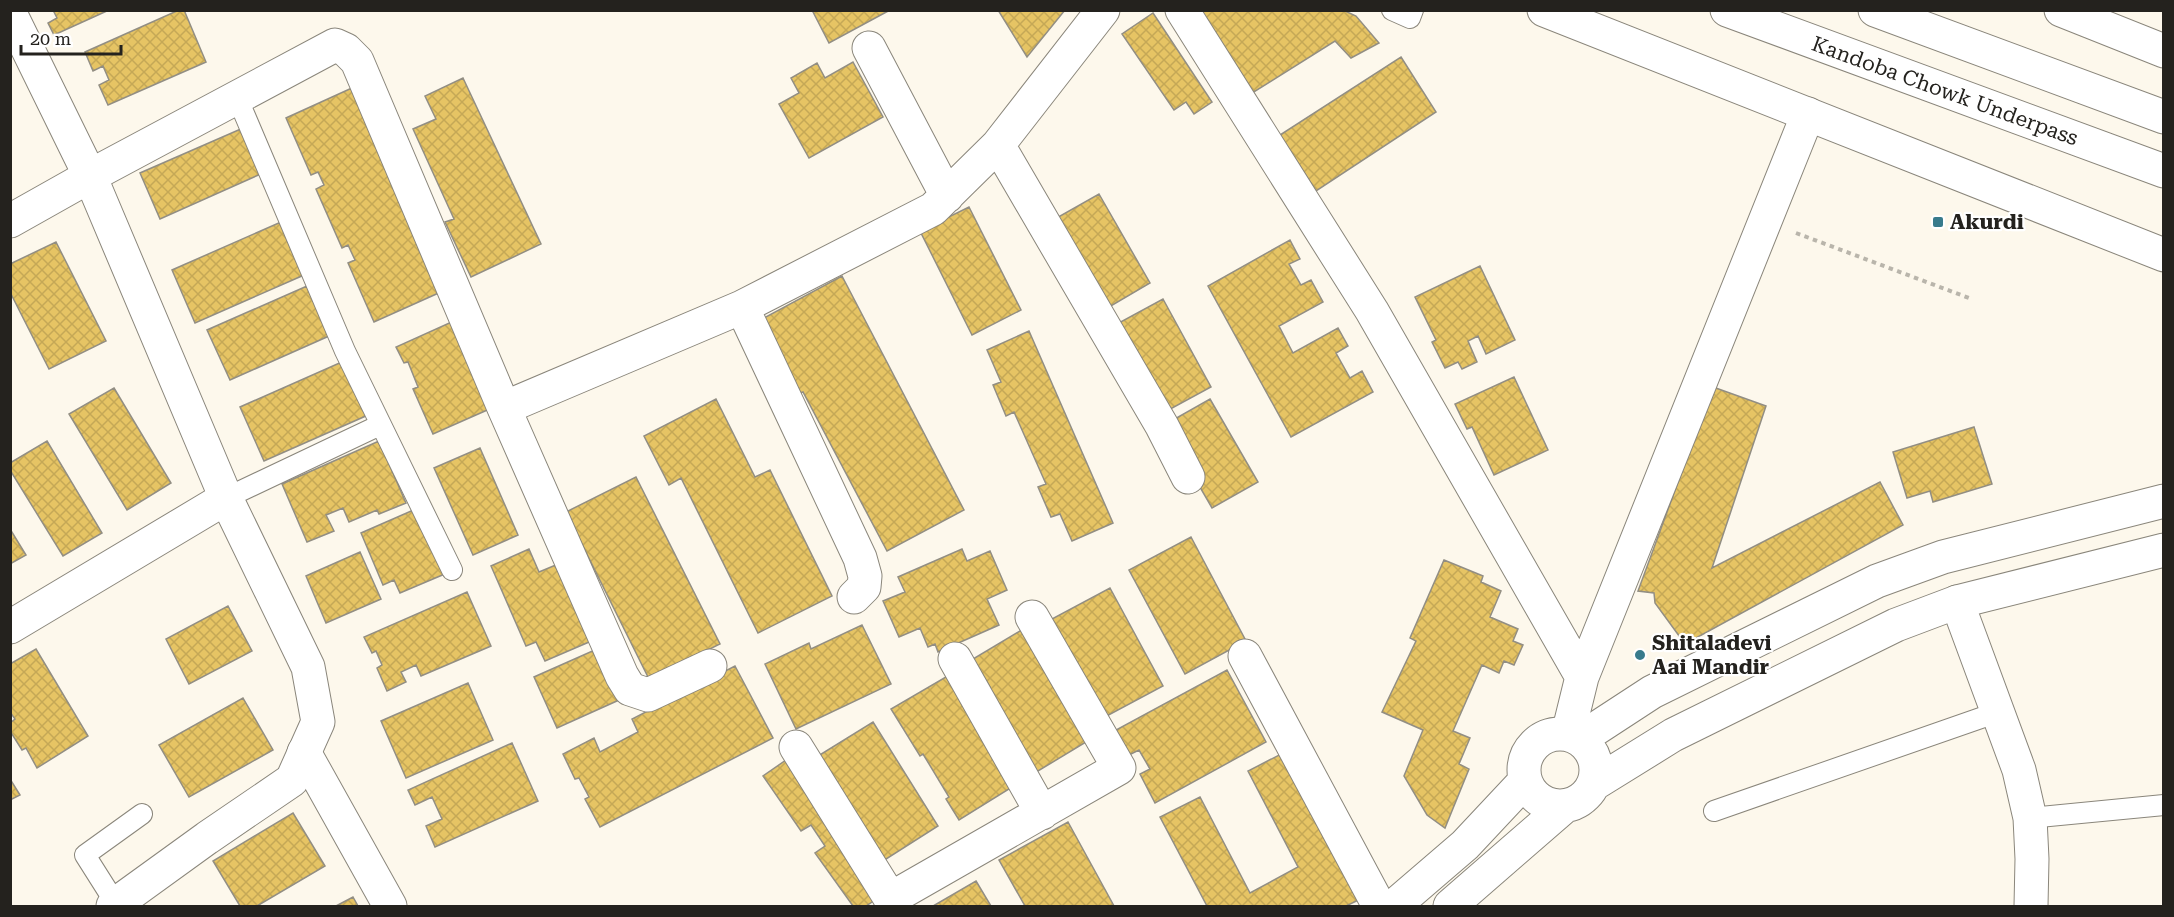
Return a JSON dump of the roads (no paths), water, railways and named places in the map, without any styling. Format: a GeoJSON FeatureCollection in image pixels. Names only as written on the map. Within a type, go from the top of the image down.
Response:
{"type":"FeatureCollection","features":[{"type":"Feature","properties":{"kind":"main road"},"geometry":{"type":"LineString","coordinates":[[504,408],[742,307],[933,209],[998,145],[1103,10]]}},
{"type":"Feature","properties":{"kind":"main road"},"geometry":{"type":"LineString","coordinates":[[1182,10],[1372,311],[1581,677]]}},
{"type":"Feature","properties":{"kind":"main road"},"geometry":{"type":"LineString","coordinates":[[1544,10],[2163,255]]}},
{"type":"Feature","properties":{"kind":"main road","name":"Kandoba Chowk Underpass"},"geometry":{"type":"LineString","coordinates":[[1727,10],[2163,171]]}},
{"type":"Feature","properties":{"kind":"main road"},"geometry":{"type":"LineString","coordinates":[[1875,10],[2163,117]]}},
{"type":"Feature","properties":{"kind":"main road"},"geometry":{"type":"LineString","coordinates":[[2061,10],[2163,51]]}},
{"type":"Feature","properties":{"kind":"main road"},"geometry":{"type":"LineString","coordinates":[[10,13],[90,176],[226,498],[308,667],[318,722],[292,780],[115,905]]}},
{"type":"Feature","properties":{"kind":"main road"},"geometry":{"type":"LineString","coordinates":[[10,221],[335,45],[346,50],[357,61],[504,408],[617,665],[630,689],[648,695],[710,666]]}},
{"type":"Feature","properties":{"kind":"main road"},"geometry":{"type":"LineString","coordinates":[[869,48],[947,196]]}},
{"type":"Feature","properties":{"kind":"main road"},"geometry":{"type":"LineString","coordinates":[[1574,737],[1581,677],[1808,114]]}},
{"type":"Feature","properties":{"kind":"main road"},"geometry":{"type":"LineString","coordinates":[[998,145],[1162,426],[1188,477]]}},
{"type":"Feature","properties":{"kind":"main road"},"geometry":{"type":"LineString","coordinates":[[742,307],[860,558],[865,576],[864,587],[854,597]]}},
{"type":"Feature","properties":{"kind":"main road"},"geometry":{"type":"LineString","coordinates":[[10,627],[226,498]]}},
{"type":"Feature","properties":{"kind":"main road"},"geometry":{"type":"LineString","coordinates":[[1574,737],[1589,748],[1595,759],[1597,772],[1594,784],[1587,795],[1577,803],[1552,806],[1540,801],[1525,781],[1523,768],[1526,756],[1533,745],[1549,736],[1574,737],[1652,692],[1877,582],[1943,556],[2163,501]]}},
{"type":"Feature","properties":{"kind":"main road"},"geometry":{"type":"LineString","coordinates":[[1594,784],[1673,735],[1896,625],[1957,602],[2163,550]]}},
{"type":"Feature","properties":{"kind":"main road"},"geometry":{"type":"LineString","coordinates":[[1957,602],[2019,770],[2030,818],[2031,906]]}},
{"type":"Feature","properties":{"kind":"main road"},"geometry":{"type":"LineString","coordinates":[[795,747],[893,903],[1119,768],[1032,617]]}},
{"type":"Feature","properties":{"kind":"main road"},"geometry":{"type":"LineString","coordinates":[[1245,656],[1378,906]]}},
{"type":"Feature","properties":{"kind":"main road"},"geometry":{"type":"LineString","coordinates":[[956,659],[1042,813]]}},
{"type":"Feature","properties":{"kind":"main road"},"geometry":{"type":"LineString","coordinates":[[304,752],[390,906]]}},
{"type":"Feature","properties":{"kind":"main road"},"geometry":{"type":"LineString","coordinates":[[1394,906],[1465,845],[1525,781]]}},
{"type":"Feature","properties":{"kind":"main road"},"geometry":{"type":"LineString","coordinates":[[1450,906],[1565,806]]}},
{"type":"Feature","properties":{"kind":"lane"},"geometry":{"type":"LineString","coordinates":[[1392,10],[1410,18],[1413,10]]}},
{"type":"Feature","properties":{"kind":"lane"},"geometry":{"type":"LineString","coordinates":[[237,98],[345,351],[452,570]]}},
{"type":"Feature","properties":{"kind":"lane"},"geometry":{"type":"LineString","coordinates":[[226,498],[380,425]]}},
{"type":"Feature","properties":{"kind":"lane"},"geometry":{"type":"LineString","coordinates":[[1714,811],[1998,712]]}},
{"type":"Feature","properties":{"kind":"lane"},"geometry":{"type":"LineString","coordinates":[[2030,818],[2163,805]]}},
{"type":"Feature","properties":{"kind":"lane"},"geometry":{"type":"LineString","coordinates":[[115,905],[85,855],[142,814]]}},
{"type":"Feature","properties":{"kind":"place","name":"Akurdi"},"geometry":{"type":"Point","coordinates":[1938,222]}},
{"type":"Feature","properties":{"kind":"place","name":"Shitaladevi Aai Mandir"},"geometry":{"type":"Point","coordinates":[1640,655]}}]}
